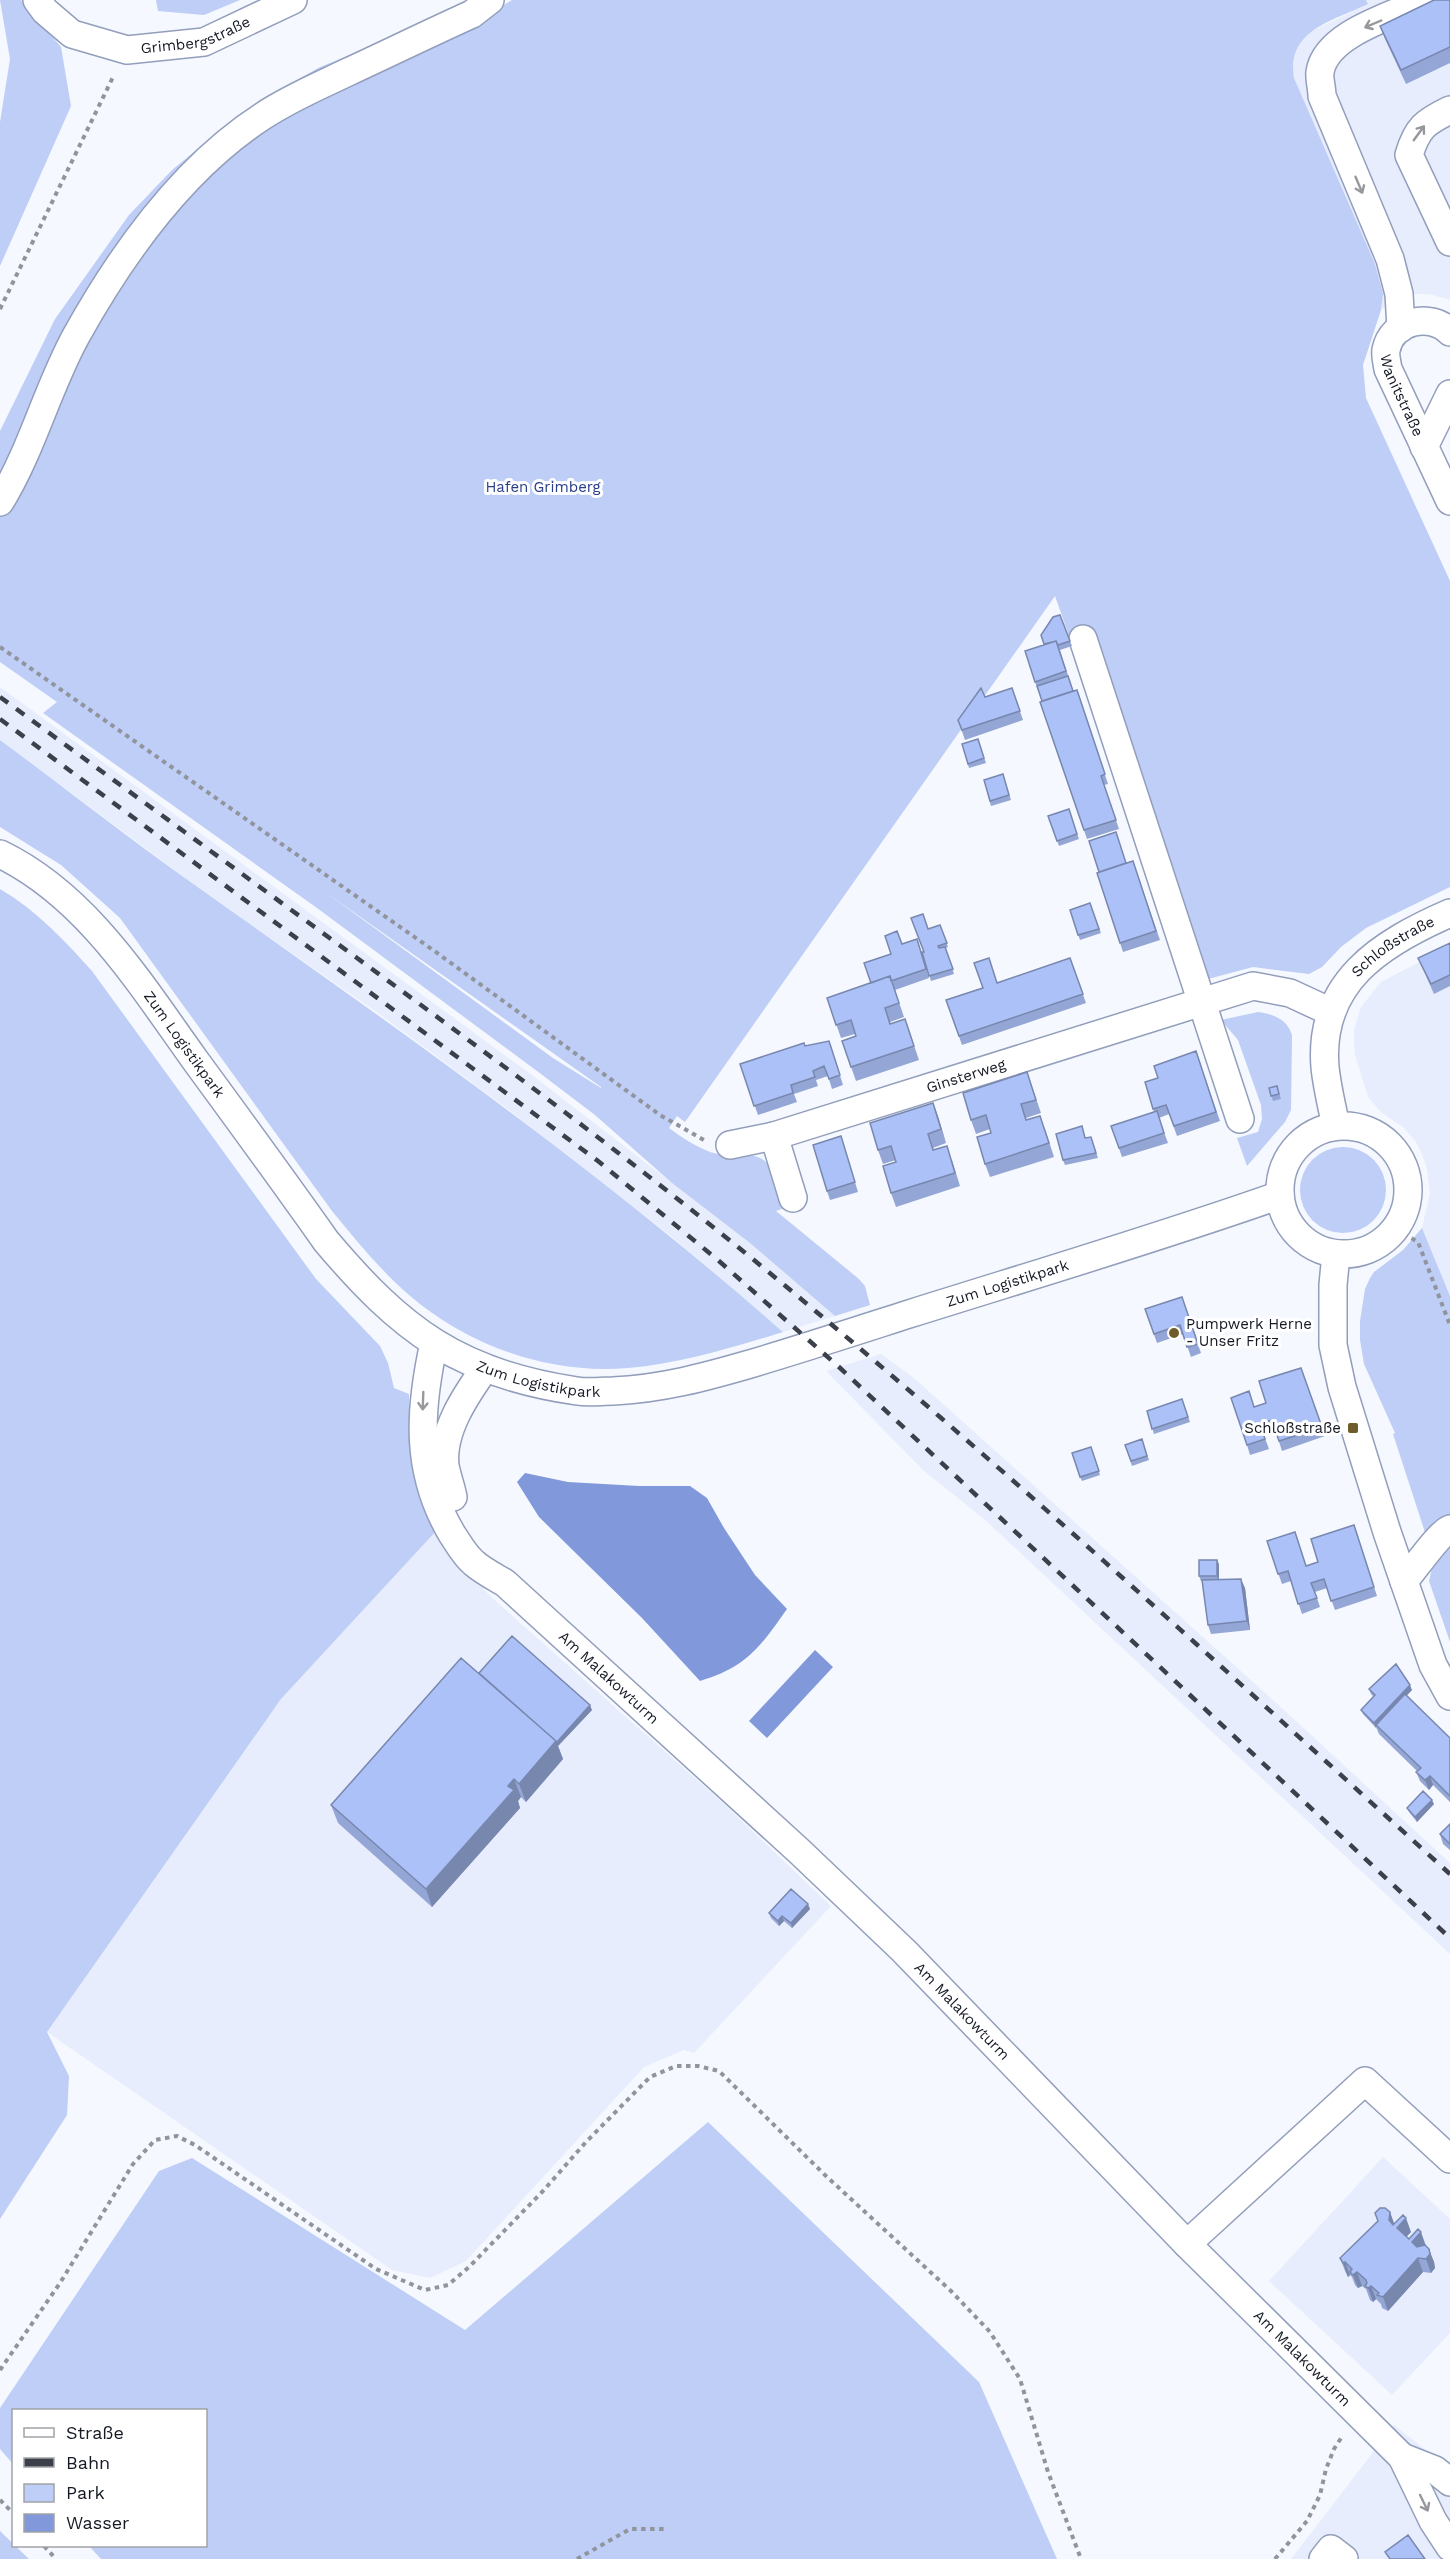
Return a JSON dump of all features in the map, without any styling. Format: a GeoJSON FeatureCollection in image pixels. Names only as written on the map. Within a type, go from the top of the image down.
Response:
{"type":"FeatureCollection","features":[{"type":"Feature","properties":{"kind":"street","name":"Grimbergstraße"},"geometry":{"type":"LineString","coordinates":[[37,0],[45,11],[72,34],[127,50],[204,42],[293,0]]}},
{"type":"Feature","properties":{"kind":"street"},"geometry":{"type":"LineString","coordinates":[[0,502],[17,471],[75,339],[96,303],[150,223],[203,164],[263,116],[302,94],[472,14],[490,0]]}},
{"type":"Feature","properties":{"kind":"street"},"geometry":{"type":"LineString","coordinates":[[1401,328],[1399,294],[1390,259],[1322,96],[1320,72],[1330,51],[1345,36],[1426,0]]}},
{"type":"Feature","properties":{"kind":"street"},"geometry":{"type":"LineString","coordinates":[[1450,110],[1429,120],[1415,135],[1409,155],[1450,242]]}},
{"type":"Feature","properties":{"kind":"street","name":"Wanitstraße"},"geometry":{"type":"LineString","coordinates":[[1450,332],[1444,326],[1429,320],[1416,320],[1401,328],[1390,339],[1386,351],[1388,369],[1450,501]]}},
{"type":"Feature","properties":{"kind":"street","name":"Wanitstraße"},"geometry":{"type":"LineString","coordinates":[[1424,447],[1450,394]]}},
{"type":"Feature","properties":{"kind":"street"},"geometry":{"type":"LineString","coordinates":[[1083,639],[1240,1119]]}},
{"type":"Feature","properties":{"kind":"street","name":"Zum Logistikpark"},"geometry":{"type":"LineString","coordinates":[[0,854],[36,875],[59,893],[109,944],[326,1241],[380,1300],[405,1324],[434,1343],[507,1376],[580,1392],[633,1390],[685,1382],[790,1352],[1280,1195]]}},
{"type":"Feature","properties":{"kind":"street","name":"Schloßstraße"},"geometry":{"type":"LineString","coordinates":[[1336,1126],[1325,1068],[1325,1040],[1331,1012],[1350,977],[1378,951],[1412,929],[1450,913]]}},
{"type":"Feature","properties":{"kind":"street","name":"Ginsterweg"},"geometry":{"type":"LineString","coordinates":[[730,1144],[774,1136],[1253,986],[1290,993],[1331,1012]]}},
{"type":"Feature","properties":{"kind":"street"},"geometry":{"type":"LineString","coordinates":[[1336,1126],[1353,1126],[1369,1130],[1383,1139],[1404,1165],[1408,1182],[1409,1198],[1404,1215],[1396,1229],[1384,1241],[1369,1250],[1353,1254],[1336,1254],[1319,1250],[1304,1241],[1292,1228],[1284,1212],[1280,1195],[1281,1179],[1286,1163],[1294,1150],[1306,1138],[1320,1130],[1336,1126]]}},
{"type":"Feature","properties":{"kind":"street"},"geometry":{"type":"LineString","coordinates":[[774,1136],[793,1198]]}},
{"type":"Feature","properties":{"kind":"street"},"geometry":{"type":"LineString","coordinates":[[1336,1254],[1333,1285],[1333,1346],[1353,1428],[1433,1665],[1450,1696]]}},
{"type":"Feature","properties":{"kind":"street","name":"Am Malakowturm"},"geometry":{"type":"LineString","coordinates":[[434,1343],[424,1388],[422,1435],[429,1478],[441,1516],[473,1563],[505,1583],[799,1851],[904,1951],[1187,2244],[1402,2457]]}},
{"type":"Feature","properties":{"kind":"street","name":"Am Malakowturm"},"geometry":{"type":"LineString","coordinates":[[485,1368],[468,1393],[447,1439],[445,1465],[453,1499],[465,1523],[505,1583]]}},
{"type":"Feature","properties":{"kind":"street"},"geometry":{"type":"LineString","coordinates":[[1404,1581],[1443,1532],[1450,1529]]}},
{"type":"Feature","properties":{"kind":"street"},"geometry":{"type":"LineString","coordinates":[[1187,2244],[1365,2081],[1450,2159]]}},
{"type":"Feature","properties":{"kind":"street"},"geometry":{"type":"LineString","coordinates":[[1402,2457],[1435,2470],[1450,2482]]}},
{"type":"Feature","properties":{"kind":"street"},"geometry":{"type":"LineString","coordinates":[[1402,2457],[1433,2521],[1450,2547]]}},
{"type":"Feature","properties":{"kind":"street"},"geometry":{"type":"LineString","coordinates":[[1323,2559],[1331,2549],[1344,2559]]}},
{"type":"Feature","properties":{"kind":"path"},"geometry":{"type":"LineString","coordinates":[[0,309],[127,50]]}},
{"type":"Feature","properties":{"kind":"path"},"geometry":{"type":"LineString","coordinates":[[0,647],[443,957],[681,1128]]}},
{"type":"Feature","properties":{"kind":"path"},"geometry":{"type":"LineString","coordinates":[[1396,1229],[1418,1242],[1450,1325]]}},
{"type":"Feature","properties":{"kind":"path"},"geometry":{"type":"LineString","coordinates":[[0,2370],[60,2283],[133,2164],[155,2140],[177,2136],[195,2145],[376,2269],[425,2290],[448,2285],[469,2268],[626,2099],[650,2077],[676,2066],[698,2066],[719,2071],[740,2090],[826,2176],[951,2291],[990,2332],[1020,2379],[1048,2472],[1081,2559]]}},
{"type":"Feature","properties":{"kind":"path"},"geometry":{"type":"LineString","coordinates":[[1275,2559],[1307,2521],[1320,2495],[1326,2469],[1334,2449],[1358,2414]]}},
{"type":"Feature","properties":{"kind":"path"},"geometry":{"type":"LineString","coordinates":[[0,2500],[12,2512]]}},
{"type":"Feature","properties":{"kind":"path"},"geometry":{"type":"LineString","coordinates":[[577,2559],[630,2529],[668,2529]]}},
{"type":"Feature","properties":{"kind":"path"},"geometry":{"type":"LineString","coordinates":[[45,2547],[56,2559]]}},
{"type":"Feature","properties":{"kind":"shaded area"},"geometry":{"type":"Polygon","coordinates":[[[1366,0],[1450,0],[1450,300],[1429,294],[1413,294],[1396,300],[1381,310],[1383,294],[1294,78],[1291,62],[1295,49],[1302,39],[1312,31],[1368,4],[1366,0]]]}},
{"type":"Feature","properties":{"kind":"shaded area"},"geometry":{"type":"Polygon","coordinates":[[[0,687],[528,1072],[750,1243],[835,1316],[783,1332],[671,1236],[505,1107],[378,1013],[204,892],[0,740],[0,687]]]}},
{"type":"Feature","properties":{"kind":"shaded area"},"geometry":{"type":"Polygon","coordinates":[[[1450,946],[1450,1296],[1422,1228],[1430,1193],[1427,1169],[1422,1154],[1416,1142],[1404,1128],[1381,1112],[1368,1097],[1355,1055],[1354,1030],[1361,1007],[1381,982],[1450,946]]]}},
{"type":"Feature","properties":{"kind":"shaded area"},"geometry":{"type":"Polygon","coordinates":[[[881,1354],[914,1378],[1273,1700],[1450,1863],[1450,1954],[984,1519],[923,1470],[826,1371],[881,1354]]]}},
{"type":"Feature","properties":{"kind":"shaded area"},"geometry":{"type":"Polygon","coordinates":[[[437,1530],[456,1559],[490,1596],[724,1804],[831,1906],[694,2053],[684,2050],[644,2067],[466,2261],[430,2278],[392,2270],[47,2032],[281,1699],[437,1530]]]}},
{"type":"Feature","properties":{"kind":"shaded area"},"geometry":{"type":"Polygon","coordinates":[[[1383,2157],[1450,2219],[1450,2333],[1392,2395],[1269,2281],[1383,2157]]]}},
{"type":"Feature","properties":{"kind":"shaded area"},"geometry":{"type":"Polygon","coordinates":[[[1394,2425],[1450,2469],[1450,2559],[1291,2559],[1394,2425]]]}},
{"type":"Feature","properties":{"kind":"green space"},"geometry":{"type":"Polygon","coordinates":[[[0,0],[21,0],[61,47],[71,106],[0,266],[0,122],[10,59],[0,0]]]}},
{"type":"Feature","properties":{"kind":"green space"},"geometry":{"type":"Polygon","coordinates":[[[156,0],[240,0],[204,15],[158,11],[156,0]]]}},
{"type":"Feature","properties":{"kind":"green space","name":"Hafen Grimberg"},"geometry":{"type":"Polygon","coordinates":[[[512,0],[1366,0],[1368,4],[1327,22],[1305,38],[1297,49],[1293,62],[1294,78],[1375,264],[1383,294],[1381,310],[1363,365],[1366,398],[1450,581],[1450,887],[1366,928],[1341,947],[1322,967],[1309,974],[1253,967],[1208,979],[1088,629],[1069,636],[1055,596],[685,1122],[677,1116],[669,1128],[710,1152],[756,1156],[768,1164],[776,1179],[784,1208],[776,1211],[859,1279],[865,1286],[870,1305],[835,1316],[750,1243],[672,1183],[595,1115],[317,908],[43,713],[57,702],[0,662],[0,431],[55,319],[129,215],[172,170],[241,113],[318,68],[390,38],[449,37],[512,0]],[[325,892],[553,1058],[601,1087],[325,892]]]}},
{"type":"Feature","properties":{"kind":"green space"},"geometry":{"type":"Polygon","coordinates":[[[0,740],[154,856],[354,998],[573,1160],[714,1273],[783,1332],[667,1363],[599,1369],[569,1367],[511,1353],[457,1329],[432,1313],[388,1275],[332,1211],[120,918],[61,865],[0,827],[0,740]]]}},
{"type":"Feature","properties":{"kind":"green space"},"geometry":{"type":"Polygon","coordinates":[[[0,889],[38,916],[92,971],[316,1279],[380,1346],[388,1363],[394,1388],[409,1394],[410,1456],[415,1476],[437,1530],[281,1699],[47,2032],[69,2076],[67,2115],[0,2219],[0,889]]]}},
{"type":"Feature","properties":{"kind":"green space"},"geometry":{"type":"Polygon","coordinates":[[[1258,1012],[1279,1018],[1287,1025],[1292,1035],[1291,1110],[1285,1122],[1247,1166],[1237,1138],[1258,1132],[1262,1119],[1261,1105],[1238,1040],[1221,1020],[1258,1012]]]}},
{"type":"Feature","properties":{"kind":"green space"},"geometry":{"type":"Polygon","coordinates":[[[1335,1147],[1351,1147],[1374,1159],[1383,1173],[1386,1190],[1383,1207],[1374,1221],[1351,1233],[1335,1233],[1319,1226],[1307,1214],[1300,1198],[1300,1182],[1307,1166],[1319,1154],[1335,1147]]]}},
{"type":"Feature","properties":{"kind":"green space"},"geometry":{"type":"Polygon","coordinates":[[[1422,1228],[1450,1296],[1450,1642],[1429,1581],[1434,1560],[1393,1434],[1395,1433],[1364,1364],[1360,1340],[1360,1321],[1365,1289],[1370,1278],[1374,1272],[1403,1250],[1422,1228]]]}},
{"type":"Feature","properties":{"kind":"green space"},"geometry":{"type":"Polygon","coordinates":[[[708,2122],[979,2382],[1057,2559],[101,2559],[90,2547],[207,2547],[207,2409],[12,2409],[12,2463],[0,2449],[0,2408],[159,2171],[192,2158],[465,2330],[708,2122]]]}},
{"type":"Feature","properties":{"kind":"green space"},"geometry":{"type":"Polygon","coordinates":[[[0,2531],[12,2543],[12,2547],[17,2547],[29,2559],[0,2559],[0,2531]]]}},
{"type":"Feature","properties":{"kind":"water"},"geometry":{"type":"Polygon","coordinates":[[[525,1473],[568,1482],[690,1486],[707,1498],[755,1575],[787,1609],[751,1654],[730,1669],[700,1681],[642,1618],[539,1517],[517,1482],[525,1473]]]}},
{"type":"Feature","properties":{"kind":"water"},"geometry":{"type":"Polygon","coordinates":[[[815,1650],[833,1667],[767,1738],[749,1721],[815,1650]]]}},
{"type":"Feature","properties":{"kind":"building"},"geometry":{"type":"Polygon","coordinates":[[[1434,0],[1450,0],[1450,47],[1401,70],[1380,26],[1434,0]]]}},
{"type":"Feature","properties":{"kind":"building"},"geometry":{"type":"Polygon","coordinates":[[[1060,615],[1070,641],[1058,645],[1056,641],[1044,644],[1041,635],[1053,617],[1060,615]]]}},
{"type":"Feature","properties":{"kind":"building"},"geometry":{"type":"Polygon","coordinates":[[[1056,641],[1066,671],[1035,682],[1025,651],[1056,641]]]}},
{"type":"Feature","properties":{"kind":"building"},"geometry":{"type":"Polygon","coordinates":[[[1068,676],[1073,691],[1042,701],[1037,686],[1068,676]]]}},
{"type":"Feature","properties":{"kind":"building"},"geometry":{"type":"Polygon","coordinates":[[[981,688],[985,697],[1012,688],[1020,711],[962,730],[958,720],[981,688]]]}},
{"type":"Feature","properties":{"kind":"building"},"geometry":{"type":"Polygon","coordinates":[[[1077,690],[1105,774],[1101,776],[1116,820],[1084,830],[1040,702],[1077,690]]]}},
{"type":"Feature","properties":{"kind":"building"},"geometry":{"type":"Polygon","coordinates":[[[978,739],[984,758],[968,764],[962,744],[978,739]]]}},
{"type":"Feature","properties":{"kind":"building"},"geometry":{"type":"Polygon","coordinates":[[[1003,774],[1009,795],[990,801],[984,780],[1003,774]]]}},
{"type":"Feature","properties":{"kind":"building"},"geometry":{"type":"Polygon","coordinates":[[[1069,809],[1077,834],[1057,841],[1048,816],[1069,809]]]}},
{"type":"Feature","properties":{"kind":"building"},"geometry":{"type":"Polygon","coordinates":[[[1116,832],[1126,863],[1099,872],[1089,841],[1116,832]]]}},
{"type":"Feature","properties":{"kind":"building"},"geometry":{"type":"Polygon","coordinates":[[[1133,861],[1156,931],[1120,943],[1097,873],[1133,861]]]}},
{"type":"Feature","properties":{"kind":"building"},"geometry":{"type":"Polygon","coordinates":[[[1090,903],[1099,929],[1078,935],[1070,910],[1090,903]]]}},
{"type":"Feature","properties":{"kind":"building"},"geometry":{"type":"Polygon","coordinates":[[[923,914],[928,929],[940,925],[947,943],[938,946],[939,948],[945,947],[953,969],[929,976],[922,952],[924,952],[911,918],[923,914]]]}},
{"type":"Feature","properties":{"kind":"building"},"geometry":{"type":"Polygon","coordinates":[[[897,931],[902,944],[917,939],[926,969],[891,981],[890,976],[871,983],[864,963],[891,954],[885,936],[897,931]]]}},
{"type":"Feature","properties":{"kind":"building"},"geometry":{"type":"Polygon","coordinates":[[[1450,943],[1450,975],[1431,984],[1418,958],[1450,943]]]}},
{"type":"Feature","properties":{"kind":"building"},"geometry":{"type":"Polygon","coordinates":[[[989,958],[997,983],[1070,958],[1083,994],[959,1036],[946,1000],[983,988],[974,963],[989,958]]]}},
{"type":"Feature","properties":{"kind":"building"},"geometry":{"type":"Polygon","coordinates":[[[890,976],[899,1003],[885,1008],[890,1024],[905,1019],[914,1046],[851,1067],[842,1041],[856,1036],[851,1020],[836,1025],[827,998],[890,976]]]}},
{"type":"Feature","properties":{"kind":"building"},"geometry":{"type":"Polygon","coordinates":[[[829,1041],[840,1075],[829,1079],[824,1066],[813,1071],[815,1077],[791,1085],[793,1093],[754,1106],[740,1064],[804,1043],[805,1046],[829,1041]]]}},
{"type":"Feature","properties":{"kind":"building"},"geometry":{"type":"Polygon","coordinates":[[[1196,1051],[1216,1112],[1174,1126],[1166,1105],[1153,1109],[1145,1082],[1158,1078],[1154,1066],[1196,1051]]]}},
{"type":"Feature","properties":{"kind":"building"},"geometry":{"type":"Polygon","coordinates":[[[1027,1072],[1036,1100],[1021,1104],[1026,1120],[1040,1116],[1049,1143],[985,1164],[977,1137],[991,1133],[986,1115],[971,1120],[963,1093],[1027,1072]]]}},
{"type":"Feature","properties":{"kind":"building"},"geometry":{"type":"Polygon","coordinates":[[[1277,1086],[1279,1094],[1271,1096],[1269,1088],[1277,1086]]]}},
{"type":"Feature","properties":{"kind":"building"},"geometry":{"type":"Polygon","coordinates":[[[933,1103],[941,1129],[928,1134],[933,1150],[947,1146],[955,1173],[891,1193],[883,1166],[896,1162],[891,1146],[878,1150],[870,1123],[933,1103]]]}},
{"type":"Feature","properties":{"kind":"building"},"geometry":{"type":"Polygon","coordinates":[[[1157,1111],[1164,1133],[1119,1148],[1111,1126],[1157,1111]]]}},
{"type":"Feature","properties":{"kind":"building"},"geometry":{"type":"Polygon","coordinates":[[[1082,1126],[1085,1138],[1091,1137],[1096,1153],[1063,1160],[1056,1134],[1082,1126]]]}},
{"type":"Feature","properties":{"kind":"building"},"geometry":{"type":"Polygon","coordinates":[[[841,1136],[855,1182],[827,1191],[813,1145],[841,1136]]]}},
{"type":"Feature","properties":{"kind":"building","name":"Pumpwerk Herne - Unser Fritz"},"geometry":{"type":"Polygon","coordinates":[[[1182,1297],[1198,1344],[1187,1347],[1180,1325],[1154,1334],[1145,1309],[1182,1297]]]}},
{"type":"Feature","properties":{"kind":"building"},"geometry":{"type":"Polygon","coordinates":[[[1301,1368],[1322,1427],[1279,1441],[1272,1420],[1260,1423],[1265,1439],[1247,1445],[1231,1398],[1249,1391],[1254,1407],[1266,1403],[1259,1381],[1301,1368]]]}},
{"type":"Feature","properties":{"kind":"building"},"geometry":{"type":"Polygon","coordinates":[[[1182,1399],[1188,1417],[1152,1429],[1147,1411],[1182,1399]]]}},
{"type":"Feature","properties":{"kind":"building"},"geometry":{"type":"Polygon","coordinates":[[[1142,1439],[1147,1456],[1131,1461],[1125,1445],[1142,1439]]]}},
{"type":"Feature","properties":{"kind":"building"},"geometry":{"type":"Polygon","coordinates":[[[1091,1447],[1099,1471],[1080,1477],[1072,1453],[1091,1447]]]}},
{"type":"Feature","properties":{"kind":"building"},"geometry":{"type":"Polygon","coordinates":[[[1354,1525],[1374,1587],[1331,1601],[1324,1579],[1311,1583],[1317,1598],[1298,1604],[1288,1571],[1278,1574],[1267,1541],[1295,1532],[1306,1566],[1318,1562],[1311,1539],[1354,1525]]]}},
{"type":"Feature","properties":{"kind":"building"},"geometry":{"type":"Polygon","coordinates":[[[1199,1560],[1217,1560],[1217,1576],[1199,1576],[1199,1560]]]}},
{"type":"Feature","properties":{"kind":"building"},"geometry":{"type":"Polygon","coordinates":[[[1241,1579],[1247,1621],[1208,1625],[1202,1580],[1241,1579]]]}},
{"type":"Feature","properties":{"kind":"building"},"geometry":{"type":"Polygon","coordinates":[[[512,1636],[590,1705],[557,1742],[479,1673],[512,1636]]]}},
{"type":"Feature","properties":{"kind":"building"},"geometry":{"type":"Polygon","coordinates":[[[461,1658],[556,1741],[519,1784],[514,1779],[508,1786],[514,1790],[426,1889],[331,1805],[461,1658]]]}},
{"type":"Feature","properties":{"kind":"building"},"geometry":{"type":"Polygon","coordinates":[[[1396,1664],[1410,1685],[1374,1723],[1361,1710],[1375,1695],[1369,1689],[1396,1664]]]}},
{"type":"Feature","properties":{"kind":"building"},"geometry":{"type":"Polygon","coordinates":[[[1405,1694],[1450,1738],[1450,1796],[1430,1776],[1425,1780],[1416,1772],[1421,1768],[1376,1725],[1405,1694]]]}},
{"type":"Feature","properties":{"kind":"building"},"geometry":{"type":"Polygon","coordinates":[[[1423,1791],[1432,1800],[1415,1817],[1407,1808],[1423,1791]]]}},
{"type":"Feature","properties":{"kind":"building"},"geometry":{"type":"Polygon","coordinates":[[[1450,1824],[1450,1844],[1440,1834],[1450,1824]]]}},
{"type":"Feature","properties":{"kind":"building"},"geometry":{"type":"Polygon","coordinates":[[[791,1889],[808,1904],[791,1923],[782,1916],[778,1921],[769,1913],[791,1889]]]}},
{"type":"Feature","properties":{"kind":"building"},"geometry":{"type":"Polygon","coordinates":[[[1380,2208],[1385,2208],[1390,2212],[1389,2220],[1393,2225],[1403,2215],[1406,2218],[1397,2228],[1409,2239],[1418,2229],[1421,2232],[1412,2242],[1417,2247],[1425,2245],[1430,2254],[1426,2259],[1418,2258],[1383,2297],[1377,2295],[1379,2293],[1371,2286],[1368,2288],[1365,2286],[1366,2280],[1357,2272],[1353,2275],[1350,2272],[1352,2269],[1340,2258],[1378,2221],[1375,2213],[1380,2208]]]}},
{"type":"Feature","properties":{"kind":"building"},"geometry":{"type":"Polygon","coordinates":[[[1408,2535],[1425,2559],[1390,2559],[1385,2552],[1408,2535]]]}},
{"type":"Feature","properties":{"kind":"railway"},"geometry":{"type":"LineString","coordinates":[[0,697],[501,1064],[738,1247],[1009,1477],[1450,1874]]}},
{"type":"Feature","properties":{"kind":"railway"},"geometry":{"type":"LineString","coordinates":[[0,719],[598,1161],[719,1261],[839,1367],[1450,1938]]}},
{"type":"Feature","properties":{"kind":"place","name":"Pumpwerk Herne - Unser Fritz"},"geometry":{"type":"Point","coordinates":[1174,1333]}},
{"type":"Feature","properties":{"kind":"place","name":"Schloßstraße"},"geometry":{"type":"Point","coordinates":[1353,1428]}}]}
